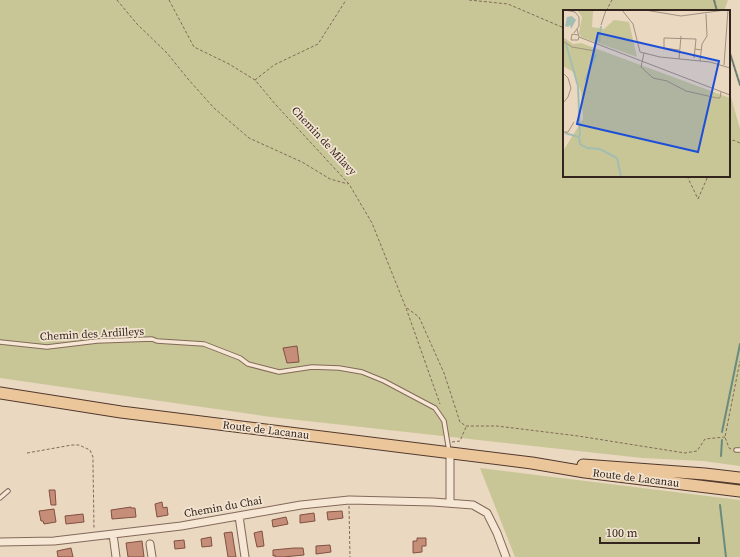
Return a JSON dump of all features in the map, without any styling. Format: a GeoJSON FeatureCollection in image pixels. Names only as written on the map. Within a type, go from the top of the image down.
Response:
{"type":"FeatureCollection","features":[{"type":"Feature","properties":{"kind":"main road","name":"Route de Lacanau"},"geometry":{"type":"LineString","coordinates":[[0,393],[129,413],[449,447],[591,473],[740,491]]}},
{"type":"Feature","properties":{"kind":"main road","name":"Route de Lacanau"},"geometry":{"type":"LineString","coordinates":[[532,463],[585,465],[740,478]]}},
{"type":"Feature","properties":{"kind":"street"},"geometry":{"type":"LineString","coordinates":[[449,447],[450,503],[473,505],[487,513],[497,532],[506,557]]}},
{"type":"Feature","properties":{"kind":"street","name":"Chemin du Chai"},"geometry":{"type":"LineString","coordinates":[[0,542],[54,541],[181,526],[301,505],[349,500],[450,503]]}},
{"type":"Feature","properties":{"kind":"street"},"geometry":{"type":"LineString","coordinates":[[239,516],[245,557]]}},
{"type":"Feature","properties":{"kind":"street"},"geometry":{"type":"LineString","coordinates":[[114,534],[116,557]]}},
{"type":"Feature","properties":{"kind":"street"},"geometry":{"type":"LineString","coordinates":[[150,544],[152,557]]}},
{"type":"Feature","properties":{"kind":"lane","name":"Chemin des Ardilleys"},"geometry":{"type":"LineString","coordinates":[[0,342],[48,347],[97,341],[152,339],[156,341],[204,344],[240,358],[248,364],[278,372],[312,367],[339,368],[362,372],[384,381],[434,408],[444,421],[449,447]]}},
{"type":"Feature","properties":{"kind":"lane"},"geometry":{"type":"LineString","coordinates":[[0,498],[8,491]]}},
{"type":"Feature","properties":{"kind":"path"},"geometry":{"type":"LineString","coordinates":[[117,0],[214,108],[249,138],[302,162],[330,179],[349,184]]}},
{"type":"Feature","properties":{"kind":"path","name":"Chemin de Milavy"},"geometry":{"type":"LineString","coordinates":[[169,0],[194,47],[229,64],[255,80],[349,184],[372,223],[406,308],[440,404]]}},
{"type":"Feature","properties":{"kind":"path"},"geometry":{"type":"LineString","coordinates":[[255,80],[274,65],[318,44],[346,0]]}},
{"type":"Feature","properties":{"kind":"path"},"geometry":{"type":"LineString","coordinates":[[469,0],[508,4],[563,28]]}},
{"type":"Feature","properties":{"kind":"path"},"geometry":{"type":"LineString","coordinates":[[607,10],[612,0]]}},
{"type":"Feature","properties":{"kind":"path"},"geometry":{"type":"LineString","coordinates":[[714,0],[717,10]]}},
{"type":"Feature","properties":{"kind":"path"},"geometry":{"type":"LineString","coordinates":[[730,53],[740,85]]}},
{"type":"Feature","properties":{"kind":"path"},"geometry":{"type":"LineString","coordinates":[[730,143],[733,140],[740,143]]}},
{"type":"Feature","properties":{"kind":"path"},"geometry":{"type":"LineString","coordinates":[[687,177],[698,199],[707,177]]}},
{"type":"Feature","properties":{"kind":"path"},"geometry":{"type":"LineString","coordinates":[[406,308],[419,317],[444,373],[460,422],[466,426],[497,426],[578,436],[685,453],[698,451],[705,439],[725,437]]}},
{"type":"Feature","properties":{"kind":"path"},"geometry":{"type":"LineString","coordinates":[[729,448],[725,437],[740,361]]}},
{"type":"Feature","properties":{"kind":"path"},"geometry":{"type":"LineString","coordinates":[[449,447],[460,441],[466,426]]}},
{"type":"Feature","properties":{"kind":"path"},"geometry":{"type":"LineString","coordinates":[[28,453],[72,445],[79,445],[90,450],[93,457],[94,536]]}},
{"type":"Feature","properties":{"kind":"path"},"geometry":{"type":"LineString","coordinates":[[349,500],[350,557]]}},
{"type":"Feature","properties":{"kind":"shaded area"},"geometry":{"type":"Polygon","coordinates":[[[0,0],[728,0],[724,10],[563,10],[563,177],[730,177],[730,94],[740,129],[740,466],[703,461],[642,458],[271,417],[0,378],[0,0]]]}},
{"type":"Feature","properties":{"kind":"shaded area"},"geometry":{"type":"Polygon","coordinates":[[[480,468],[740,500],[740,557],[515,557],[480,468]]]}},
{"type":"Feature","properties":{"kind":"building"},"geometry":{"type":"Polygon","coordinates":[[[297,346],[299,362],[287,363],[283,348],[297,346]]]}},
{"type":"Feature","properties":{"kind":"building"},"geometry":{"type":"Polygon","coordinates":[[[49,490],[55,490],[56,505],[51,505],[49,490]]]}},
{"type":"Feature","properties":{"kind":"building"},"geometry":{"type":"Polygon","coordinates":[[[162,502],[163,508],[167,507],[168,515],[157,517],[155,504],[162,502]]]}},
{"type":"Feature","properties":{"kind":"building"},"geometry":{"type":"Polygon","coordinates":[[[131,507],[135,508],[136,517],[112,519],[111,510],[131,507]]]}},
{"type":"Feature","properties":{"kind":"building"},"geometry":{"type":"Polygon","coordinates":[[[54,509],[56,522],[44,524],[43,521],[41,521],[39,511],[54,509]]]}},
{"type":"Feature","properties":{"kind":"building"},"geometry":{"type":"Polygon","coordinates":[[[342,511],[343,518],[328,520],[327,512],[342,511]]]}},
{"type":"Feature","properties":{"kind":"building"},"geometry":{"type":"Polygon","coordinates":[[[314,513],[315,521],[300,523],[300,515],[314,513]]]}},
{"type":"Feature","properties":{"kind":"building"},"geometry":{"type":"Polygon","coordinates":[[[83,514],[84,522],[66,524],[65,516],[83,514]]]}},
{"type":"Feature","properties":{"kind":"building"},"geometry":{"type":"Polygon","coordinates":[[[286,517],[288,524],[273,527],[272,520],[286,517]]]}},
{"type":"Feature","properties":{"kind":"building"},"geometry":{"type":"Polygon","coordinates":[[[262,531],[264,546],[257,547],[254,533],[262,531]]]}},
{"type":"Feature","properties":{"kind":"building"},"geometry":{"type":"Polygon","coordinates":[[[232,532],[236,557],[228,557],[224,533],[232,532]]]}},
{"type":"Feature","properties":{"kind":"building"},"geometry":{"type":"Polygon","coordinates":[[[211,537],[212,546],[202,547],[201,539],[211,537]]]}},
{"type":"Feature","properties":{"kind":"building"},"geometry":{"type":"Polygon","coordinates":[[[417,538],[426,538],[426,546],[422,546],[422,552],[413,553],[413,541],[417,541],[417,538]]]}},
{"type":"Feature","properties":{"kind":"building"},"geometry":{"type":"Polygon","coordinates":[[[184,540],[185,548],[175,549],[174,541],[184,540]]]}},
{"type":"Feature","properties":{"kind":"building"},"geometry":{"type":"Polygon","coordinates":[[[142,541],[144,557],[128,557],[126,543],[142,541]]]}},
{"type":"Feature","properties":{"kind":"building"},"geometry":{"type":"Polygon","coordinates":[[[330,545],[331,552],[316,554],[316,546],[330,545]]]}},
{"type":"Feature","properties":{"kind":"building"},"geometry":{"type":"Polygon","coordinates":[[[71,548],[73,557],[58,557],[57,551],[71,548]]]}},
{"type":"Feature","properties":{"kind":"building"},"geometry":{"type":"Polygon","coordinates":[[[303,548],[304,555],[283,557],[273,556],[273,550],[303,548]]]}},
{"type":"Feature","properties":{"kind":"waterway"},"geometry":{"type":"LineString","coordinates":[[714,0],[717,10]]}},
{"type":"Feature","properties":{"kind":"waterway"},"geometry":{"type":"LineString","coordinates":[[730,53],[740,85]]}},
{"type":"Feature","properties":{"kind":"waterway"},"geometry":{"type":"LineString","coordinates":[[722,432],[740,344]]}},
{"type":"Feature","properties":{"kind":"waterway"},"geometry":{"type":"LineString","coordinates":[[721,456],[722,440]]}},
{"type":"Feature","properties":{"kind":"waterway"},"geometry":{"type":"LineString","coordinates":[[720,505],[726,557]]}}]}
